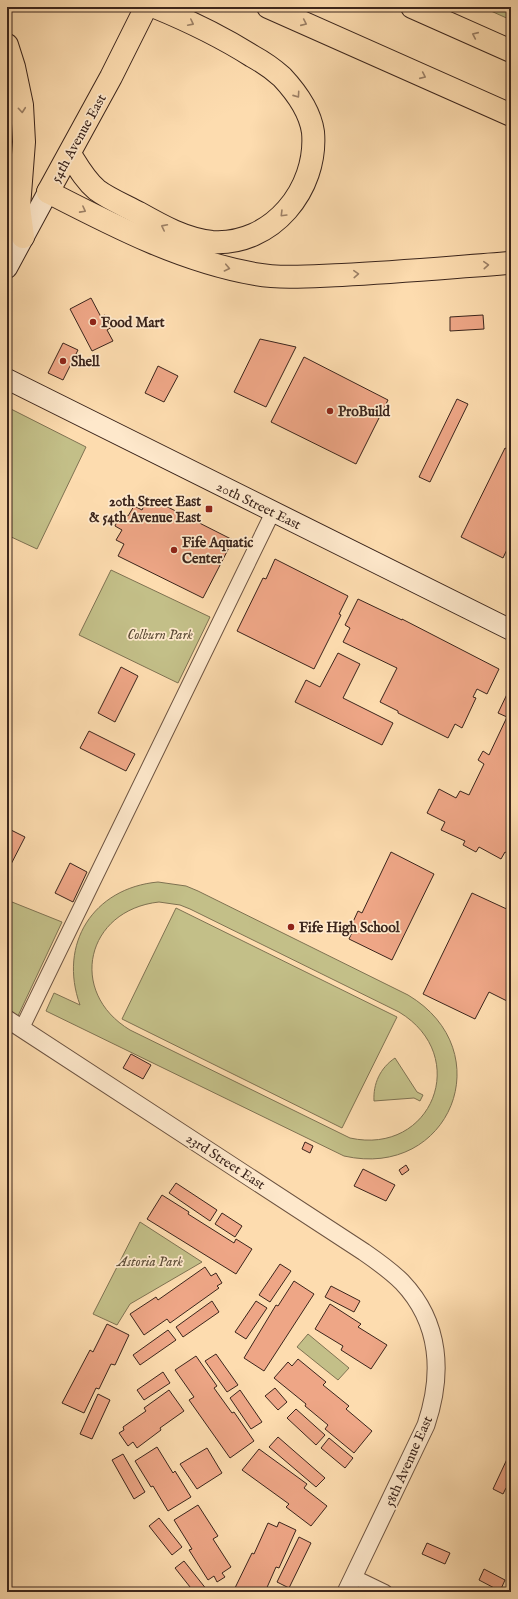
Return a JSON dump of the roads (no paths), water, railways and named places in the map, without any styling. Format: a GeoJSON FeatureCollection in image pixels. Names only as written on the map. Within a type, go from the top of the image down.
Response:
{"type":"FeatureCollection","features":[{"type":"Feature","properties":{"kind":"main road","name":"54th Avenue East"},"geometry":{"type":"LineString","coordinates":[[7,268],[70,154],[146,7]]}},
{"type":"Feature","properties":{"kind":"main road"},"geometry":{"type":"LineString","coordinates":[[70,154],[83,175],[97,190],[174,232],[194,239],[213,242],[233,240],[250,236],[268,226],[281,216],[303,189],[310,169],[313,150],[312,131],[308,114],[292,88],[281,76],[267,65],[236,46],[155,7]]}},
{"type":"Feature","properties":{"kind":"main road"},"geometry":{"type":"LineString","coordinates":[[268,7],[511,115]]}},
{"type":"Feature","properties":{"kind":"main road"},"geometry":{"type":"LineString","coordinates":[[412,7],[511,51]]}},
{"type":"Feature","properties":{"kind":"main road"},"geometry":{"type":"LineString","coordinates":[[7,45],[14,67],[22,105],[24,142],[19,207],[23,238]]}},
{"type":"Feature","properties":{"kind":"main road"},"geometry":{"type":"LineString","coordinates":[[48,192],[116,228],[165,248],[220,266],[256,274],[303,277],[511,263]]}},
{"type":"Feature","properties":{"kind":"main road","name":"20th Street East"},"geometry":{"type":"LineString","coordinates":[[7,379],[511,630]]}},
{"type":"Feature","properties":{"kind":"street"},"geometry":{"type":"LineString","coordinates":[[22,1028],[273,512]]}},
{"type":"Feature","properties":{"kind":"street","name":"23rd Street East"},"geometry":{"type":"LineString","coordinates":[[7,1018],[364,1252],[402,1282],[419,1303],[428,1322]]}},
{"type":"Feature","properties":{"kind":"street","name":"58th Avenue East"},"geometry":{"type":"LineString","coordinates":[[346,1592],[426,1425],[432,1408],[436,1372],[435,1348],[428,1322]]}},
{"type":"Feature","properties":{"kind":"street"},"geometry":{"type":"LineString","coordinates":[[354,1577],[385,1592]]}},
{"type":"Feature","properties":{"kind":"place","name":"Food Mart"},"geometry":{"type":"Point","coordinates":[93,322]}},
{"type":"Feature","properties":{"kind":"place","name":"Shell"},"geometry":{"type":"Point","coordinates":[63,361]}},
{"type":"Feature","properties":{"kind":"place","name":"ProBuild"},"geometry":{"type":"Point","coordinates":[330,411]}},
{"type":"Feature","properties":{"kind":"place","name":"20th Street East & 54th Avenue East"},"geometry":{"type":"Point","coordinates":[209,509]}},
{"type":"Feature","properties":{"kind":"place","name":"Fife Aquatic Center"},"geometry":{"type":"Point","coordinates":[174,550]}},
{"type":"Feature","properties":{"kind":"place","name":"Fife High School"},"geometry":{"type":"Point","coordinates":[291,927]}},
{"type":"Feature","properties":{"kind":"park label","name":"Colburn Park"},"geometry":{"type":"Point","coordinates":[160,634]}},
{"type":"Feature","properties":{"kind":"park label","name":"Astoria Park"},"geometry":{"type":"Point","coordinates":[150,1261]}}]}
